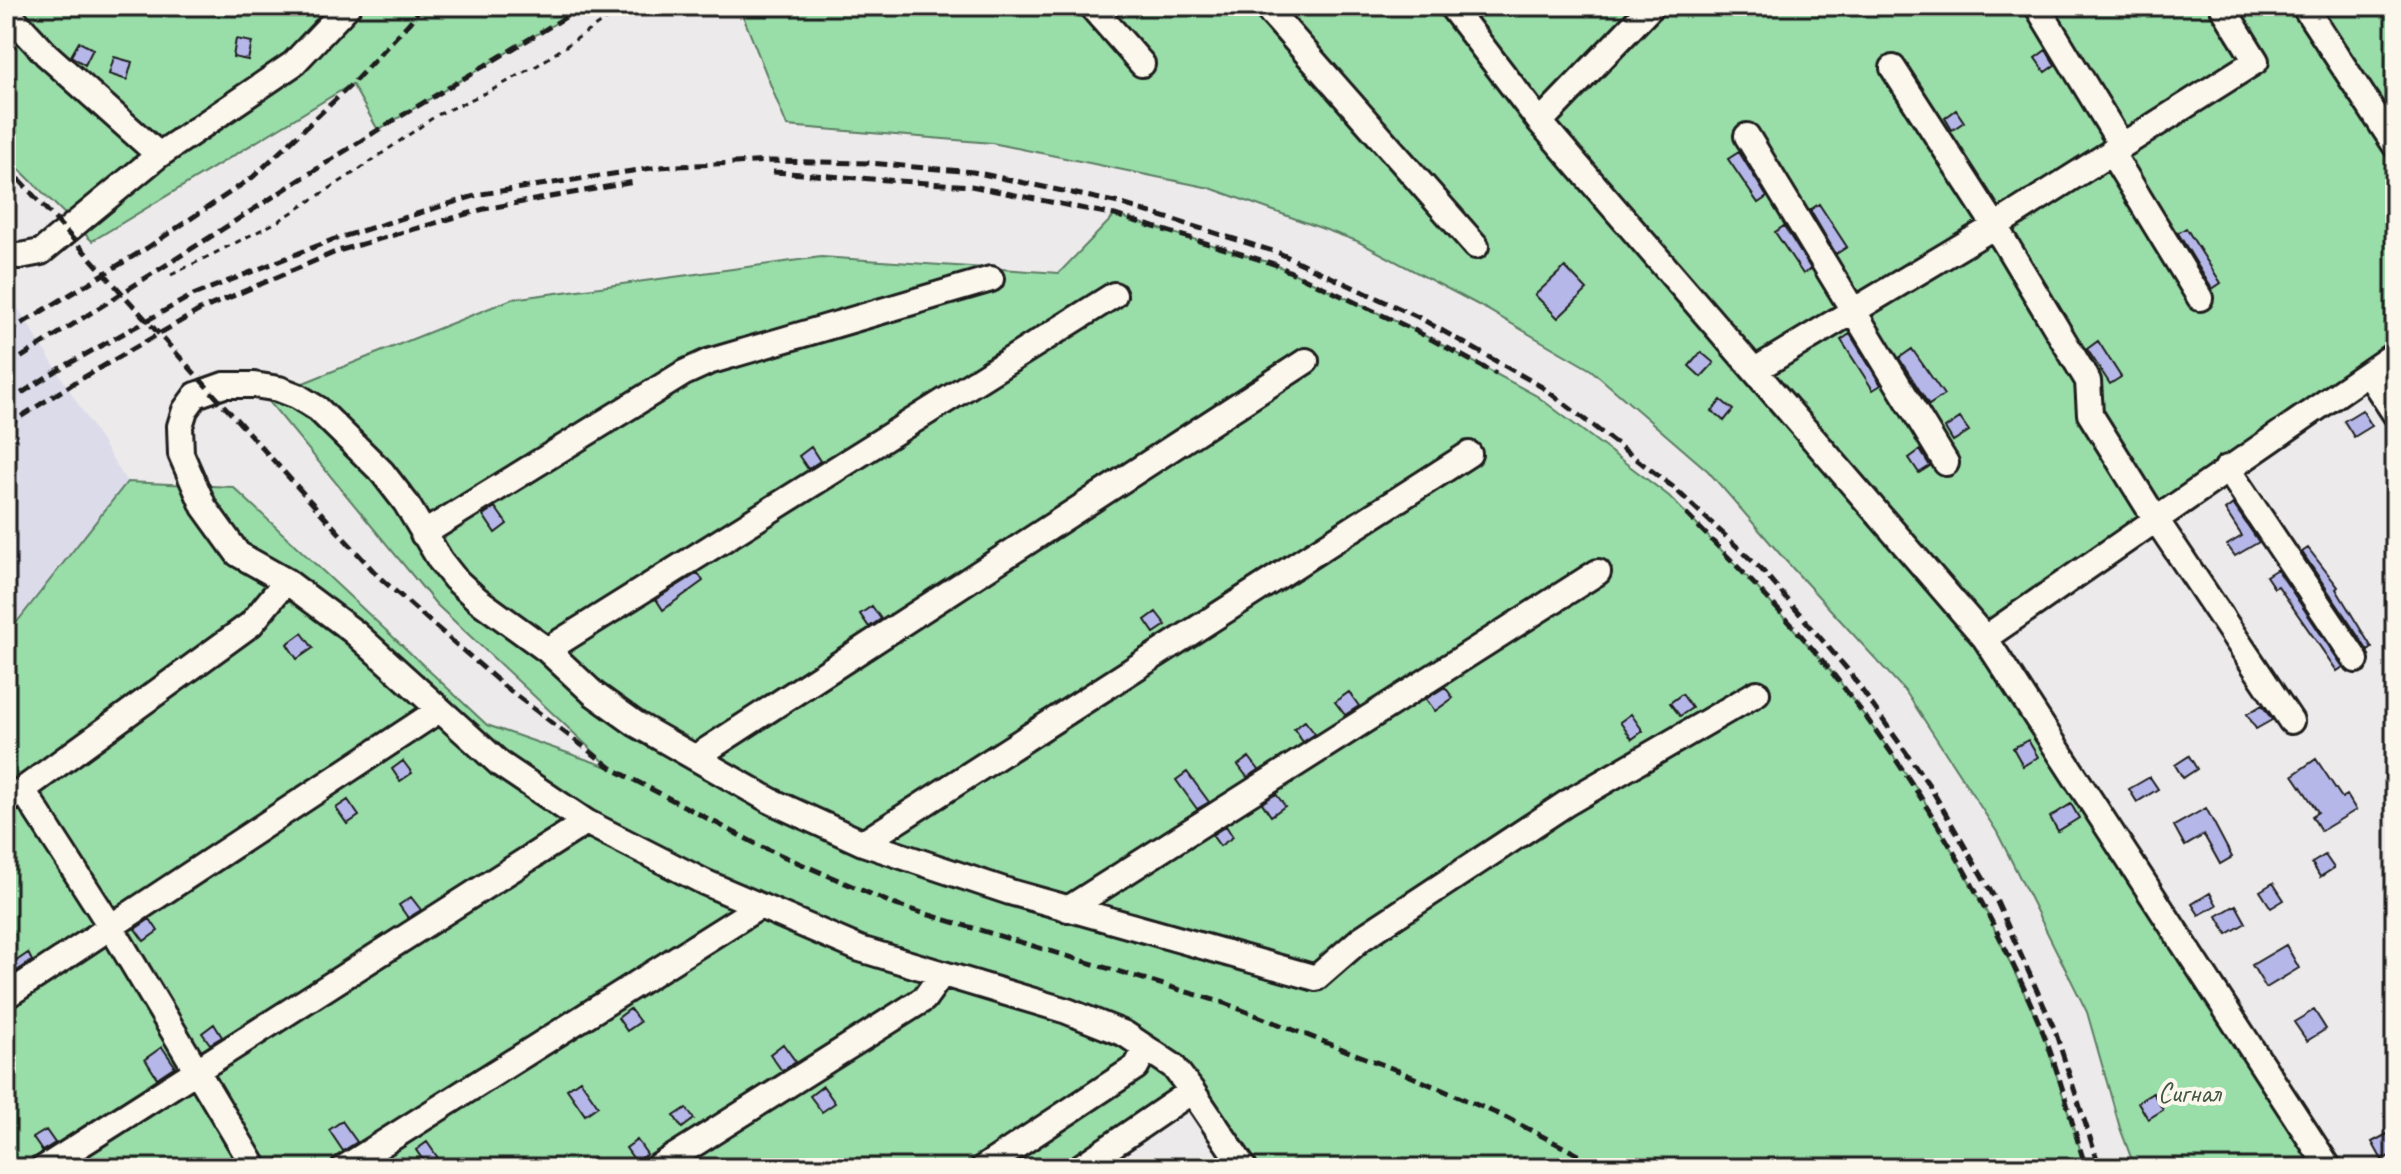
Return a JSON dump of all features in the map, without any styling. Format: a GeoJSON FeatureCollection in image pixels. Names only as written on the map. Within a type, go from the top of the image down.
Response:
{"type":"FeatureCollection","features":[{"type":"Feature","properties":{"kind":"street"},"geometry":{"type":"LineString","coordinates":[[6,255],[41,252],[159,155],[293,64],[348,6]]}},
{"type":"Feature","properties":{"kind":"street"},"geometry":{"type":"LineString","coordinates":[[1091,6],[1142,64]]}},
{"type":"Feature","properties":{"kind":"street"},"geometry":{"type":"LineString","coordinates":[[1265,6],[1476,246]]}},
{"type":"Feature","properties":{"kind":"street"},"geometry":{"type":"LineString","coordinates":[[1451,6],[1540,122],[1985,638],[2329,1168]]}},
{"type":"Feature","properties":{"kind":"street"},"geometry":{"type":"LineString","coordinates":[[1540,122],[1652,6]]}},
{"type":"Feature","properties":{"kind":"street"},"geometry":{"type":"LineString","coordinates":[[2037,6],[2200,298]]}},
{"type":"Feature","properties":{"kind":"street"},"geometry":{"type":"LineString","coordinates":[[1755,370],[1995,226],[2256,61],[2222,6]]}},
{"type":"Feature","properties":{"kind":"street"},"geometry":{"type":"LineString","coordinates":[[2304,6],[2395,145]]}},
{"type":"Feature","properties":{"kind":"street"},"geometry":{"type":"LineString","coordinates":[[6,11],[46,54],[159,155]]}},
{"type":"Feature","properties":{"kind":"street"},"geometry":{"type":"LineString","coordinates":[[1893,68],[1995,226],[2088,381],[2090,414],[2155,518],[2291,721]]}},
{"type":"Feature","properties":{"kind":"street"},"geometry":{"type":"LineString","coordinates":[[1747,136],[1946,463]]}},
{"type":"Feature","properties":{"kind":"street"},"geometry":{"type":"LineString","coordinates":[[423,534],[684,373],[708,362],[991,279]]}},
{"type":"Feature","properties":{"kind":"street"},"geometry":{"type":"LineString","coordinates":[[547,650],[1114,295]]}},
{"type":"Feature","properties":{"kind":"street"},"geometry":{"type":"LineString","coordinates":[[1985,638],[2395,354]]}},
{"type":"Feature","properties":{"kind":"street"},"geometry":{"type":"LineString","coordinates":[[696,757],[1306,361]]}},
{"type":"Feature","properties":{"kind":"street"},"geometry":{"type":"LineString","coordinates":[[2368,373],[2395,414]]}},
{"type":"Feature","properties":{"kind":"street"},"geometry":{"type":"LineString","coordinates":[[1244,1168],[1173,1066],[1125,1034],[1067,1011],[860,949],[704,882],[586,822],[500,764],[354,632],[286,581],[238,554],[204,507],[181,454],[180,426],[185,410],[196,395],[224,385],[279,389],[318,409],[382,472],[455,579],[636,724],[771,801],[863,843],[1068,909],[1316,978],[1362,938],[1567,803],[1757,693]]}},
{"type":"Feature","properties":{"kind":"street"},"geometry":{"type":"LineString","coordinates":[[863,843],[1469,454]]}},
{"type":"Feature","properties":{"kind":"street"},"geometry":{"type":"LineString","coordinates":[[2227,468],[2356,660]]}},
{"type":"Feature","properties":{"kind":"street"},"geometry":{"type":"LineString","coordinates":[[1068,909],[1598,572]]}},
{"type":"Feature","properties":{"kind":"street"},"geometry":{"type":"LineString","coordinates":[[255,1168],[111,927],[14,796],[251,624],[286,581]]}},
{"type":"Feature","properties":{"kind":"street"},"geometry":{"type":"LineString","coordinates":[[6,996],[439,710]]}},
{"type":"Feature","properties":{"kind":"street"},"geometry":{"type":"LineString","coordinates":[[44,1168],[586,822]]}},
{"type":"Feature","properties":{"kind":"street"},"geometry":{"type":"LineString","coordinates":[[344,1168],[760,906]]}},
{"type":"Feature","properties":{"kind":"street"},"geometry":{"type":"LineString","coordinates":[[656,1168],[924,999],[942,974]]}},
{"type":"Feature","properties":{"kind":"street"},"geometry":{"type":"LineString","coordinates":[[983,1168],[1136,1067],[1146,1048]]}},
{"type":"Feature","properties":{"kind":"street"},"geometry":{"type":"LineString","coordinates":[[1079,1168],[1192,1091]]}},
{"type":"Feature","properties":{"kind":"path"},"geometry":{"type":"LineString","coordinates":[[171,275],[277,222],[437,115],[538,65],[625,6]]}},
{"type":"Feature","properties":{"kind":"shaded area"},"geometry":{"type":"Polygon","coordinates":[[[11,297],[127,482],[6,636],[6,300],[11,297]]]}},
{"type":"Feature","properties":{"kind":"green space"},"geometry":{"type":"Polygon","coordinates":[[[6,6],[584,6],[378,130],[352,84],[92,241],[6,156],[6,6]]]}},
{"type":"Feature","properties":{"kind":"green space","name":"Сигнал"},"geometry":{"type":"Polygon","coordinates":[[[739,6],[2395,6],[2395,354],[1986,638],[2329,1168],[2135,1168],[2120,1128],[2087,1012],[1997,832],[1906,692],[1708,471],[1591,370],[1486,309],[1357,241],[1210,188],[992,143],[787,126],[739,6]]]}},
{"type":"Feature","properties":{"kind":"green space"},"geometry":{"type":"Polygon","coordinates":[[[1115,215],[1274,264],[1414,330],[1537,396],[1669,496],[1754,584],[1837,678],[1920,793],[1987,913],[2044,1036],[2086,1168],[1244,1168],[1191,1091],[1079,1168],[6,1168],[6,636],[127,482],[233,487],[487,725],[611,768],[436,604],[266,398],[512,299],[821,257],[1059,273],[1115,215]]]}},
{"type":"Feature","properties":{"kind":"building"},"geometry":{"type":"Polygon","coordinates":[[[236,39],[252,42],[248,60],[233,57],[236,39]]]}},
{"type":"Feature","properties":{"kind":"building"},"geometry":{"type":"Polygon","coordinates":[[[79,42],[93,49],[85,65],[71,56],[79,42]]]}},
{"type":"Feature","properties":{"kind":"building"},"geometry":{"type":"Polygon","coordinates":[[[2046,50],[2055,65],[2045,72],[2035,58],[2046,50]]]}},
{"type":"Feature","properties":{"kind":"building"},"geometry":{"type":"Polygon","coordinates":[[[114,57],[132,62],[127,80],[109,74],[114,57]]]}},
{"type":"Feature","properties":{"kind":"building"},"geometry":{"type":"Polygon","coordinates":[[[1956,110],[1964,122],[1952,130],[1945,118],[1956,110]]]}},
{"type":"Feature","properties":{"kind":"building"},"geometry":{"type":"Polygon","coordinates":[[[1739,152],[1767,197],[1758,203],[1728,159],[1739,152]]]}},
{"type":"Feature","properties":{"kind":"building"},"geometry":{"type":"Polygon","coordinates":[[[1819,204],[1847,247],[1836,254],[1810,210],[1819,204]]]}},
{"type":"Feature","properties":{"kind":"building"},"geometry":{"type":"Polygon","coordinates":[[[1784,226],[1811,269],[1803,274],[1775,232],[1784,226]]]}},
{"type":"Feature","properties":{"kind":"building"},"geometry":{"type":"Polygon","coordinates":[[[2186,228],[2221,283],[2212,289],[2178,233],[2186,228]]]}},
{"type":"Feature","properties":{"kind":"building"},"geometry":{"type":"Polygon","coordinates":[[[1565,267],[1587,290],[1558,318],[1535,295],[1565,267]]]}},
{"type":"Feature","properties":{"kind":"building"},"geometry":{"type":"Polygon","coordinates":[[[1850,334],[1881,385],[1873,390],[1841,340],[1850,334]]]}},
{"type":"Feature","properties":{"kind":"building"},"geometry":{"type":"Polygon","coordinates":[[[2098,341],[2121,377],[2110,384],[2087,349],[2098,341]]]}},
{"type":"Feature","properties":{"kind":"building"},"geometry":{"type":"Polygon","coordinates":[[[1912,349],[1944,395],[1929,405],[1899,358],[1912,349]]]}},
{"type":"Feature","properties":{"kind":"building"},"geometry":{"type":"Polygon","coordinates":[[[1701,352],[1714,363],[1701,377],[1689,366],[1701,352]]]}},
{"type":"Feature","properties":{"kind":"building"},"geometry":{"type":"Polygon","coordinates":[[[1721,400],[1733,410],[1724,421],[1712,411],[1721,400]]]}},
{"type":"Feature","properties":{"kind":"building"},"geometry":{"type":"Polygon","coordinates":[[[2362,410],[2372,426],[2354,437],[2344,421],[2362,410]]]}},
{"type":"Feature","properties":{"kind":"building"},"geometry":{"type":"Polygon","coordinates":[[[1960,418],[1969,431],[1953,441],[1945,428],[1960,418]]]}},
{"type":"Feature","properties":{"kind":"building"},"geometry":{"type":"Polygon","coordinates":[[[811,447],[820,461],[808,469],[799,456],[811,447]]]}},
{"type":"Feature","properties":{"kind":"building"},"geometry":{"type":"Polygon","coordinates":[[[1920,450],[1930,466],[1919,473],[1909,458],[1920,450]]]}},
{"type":"Feature","properties":{"kind":"building"},"geometry":{"type":"Polygon","coordinates":[[[2233,504],[2259,542],[2235,556],[2227,545],[2242,536],[2225,510],[2233,504]]]}},
{"type":"Feature","properties":{"kind":"building"},"geometry":{"type":"Polygon","coordinates":[[[495,507],[507,524],[495,533],[483,515],[495,507]]]}},
{"type":"Feature","properties":{"kind":"building"},"geometry":{"type":"Polygon","coordinates":[[[2308,548],[2338,587],[2336,589],[2372,648],[2368,651],[2302,552],[2308,548]]]}},
{"type":"Feature","properties":{"kind":"building"},"geometry":{"type":"Polygon","coordinates":[[[2277,569],[2343,667],[2337,671],[2278,586],[2274,588],[2266,576],[2277,569]]]}},
{"type":"Feature","properties":{"kind":"building"},"geometry":{"type":"Polygon","coordinates":[[[698,573],[703,581],[663,610],[656,599],[698,573]]]}},
{"type":"Feature","properties":{"kind":"building"},"geometry":{"type":"Polygon","coordinates":[[[872,606],[881,619],[869,627],[860,614],[872,606]]]}},
{"type":"Feature","properties":{"kind":"building"},"geometry":{"type":"Polygon","coordinates":[[[1156,612],[1166,625],[1154,633],[1145,620],[1156,612]]]}},
{"type":"Feature","properties":{"kind":"building"},"geometry":{"type":"Polygon","coordinates":[[[302,633],[313,648],[297,659],[287,644],[302,633]]]}},
{"type":"Feature","properties":{"kind":"building"},"geometry":{"type":"Polygon","coordinates":[[[1445,687],[1453,698],[1435,711],[1426,699],[1445,687]]]}},
{"type":"Feature","properties":{"kind":"building"},"geometry":{"type":"Polygon","coordinates":[[[1349,692],[1359,706],[1345,715],[1335,702],[1349,692]]]}},
{"type":"Feature","properties":{"kind":"building"},"geometry":{"type":"Polygon","coordinates":[[[1682,694],[1692,708],[1680,716],[1670,703],[1682,694]]]}},
{"type":"Feature","properties":{"kind":"building"},"geometry":{"type":"Polygon","coordinates":[[[2262,705],[2272,720],[2256,729],[2247,714],[2262,705]]]}},
{"type":"Feature","properties":{"kind":"building"},"geometry":{"type":"Polygon","coordinates":[[[1631,714],[1643,731],[1632,739],[1620,722],[1631,714]]]}},
{"type":"Feature","properties":{"kind":"building"},"geometry":{"type":"Polygon","coordinates":[[[1305,721],[1315,734],[1303,742],[1294,729],[1305,721]]]}},
{"type":"Feature","properties":{"kind":"building"},"geometry":{"type":"Polygon","coordinates":[[[2028,740],[2038,757],[2023,766],[2013,748],[2028,740]]]}},
{"type":"Feature","properties":{"kind":"building"},"geometry":{"type":"Polygon","coordinates":[[[2189,756],[2197,769],[2183,778],[2175,765],[2189,756]]]}},
{"type":"Feature","properties":{"kind":"building"},"geometry":{"type":"Polygon","coordinates":[[[1249,757],[1259,770],[1247,777],[1238,765],[1249,757]]]}},
{"type":"Feature","properties":{"kind":"building"},"geometry":{"type":"Polygon","coordinates":[[[2316,759],[2342,798],[2347,795],[2356,810],[2321,831],[2312,816],[2318,812],[2293,775],[2316,759]]]}},
{"type":"Feature","properties":{"kind":"building"},"geometry":{"type":"Polygon","coordinates":[[[403,761],[412,773],[400,781],[392,769],[403,761]]]}},
{"type":"Feature","properties":{"kind":"building"},"geometry":{"type":"Polygon","coordinates":[[[1187,772],[1209,802],[1197,809],[1176,780],[1187,772]]]}},
{"type":"Feature","properties":{"kind":"building"},"geometry":{"type":"Polygon","coordinates":[[[2150,777],[2158,789],[2137,802],[2129,789],[2150,777]]]}},
{"type":"Feature","properties":{"kind":"building"},"geometry":{"type":"Polygon","coordinates":[[[1276,794],[1285,806],[1271,816],[1262,803],[1276,794]]]}},
{"type":"Feature","properties":{"kind":"building"},"geometry":{"type":"Polygon","coordinates":[[[348,800],[359,816],[347,824],[336,808],[348,800]]]}},
{"type":"Feature","properties":{"kind":"building"},"geometry":{"type":"Polygon","coordinates":[[[2071,804],[2079,818],[2058,831],[2050,817],[2071,804]]]}},
{"type":"Feature","properties":{"kind":"building"},"geometry":{"type":"Polygon","coordinates":[[[2206,808],[2232,857],[2220,864],[2204,835],[2185,846],[2174,826],[2206,808]]]}},
{"type":"Feature","properties":{"kind":"building"},"geometry":{"type":"Polygon","coordinates":[[[1226,826],[1233,837],[1220,846],[1212,835],[1226,826]]]}},
{"type":"Feature","properties":{"kind":"building"},"geometry":{"type":"Polygon","coordinates":[[[2325,855],[2334,868],[2320,877],[2312,863],[2325,855]]]}},
{"type":"Feature","properties":{"kind":"building"},"geometry":{"type":"Polygon","coordinates":[[[2273,883],[2284,900],[2271,908],[2260,891],[2273,883]]]}},
{"type":"Feature","properties":{"kind":"building"},"geometry":{"type":"Polygon","coordinates":[[[2210,893],[2217,905],[2199,915],[2192,904],[2210,893]]]}},
{"type":"Feature","properties":{"kind":"building"},"geometry":{"type":"Polygon","coordinates":[[[411,897],[421,910],[408,918],[399,905],[411,897]]]}},
{"type":"Feature","properties":{"kind":"building"},"geometry":{"type":"Polygon","coordinates":[[[2236,905],[2246,923],[2227,934],[2217,916],[2236,905]]]}},
{"type":"Feature","properties":{"kind":"building"},"geometry":{"type":"Polygon","coordinates":[[[150,919],[158,931],[144,941],[135,929],[150,919]]]}},
{"type":"Feature","properties":{"kind":"building"},"geometry":{"type":"Polygon","coordinates":[[[2286,945],[2299,968],[2266,988],[2252,965],[2286,945]]]}},
{"type":"Feature","properties":{"kind":"building"},"geometry":{"type":"Polygon","coordinates":[[[28,953],[32,961],[6,978],[6,968],[28,953]]]}},
{"type":"Feature","properties":{"kind":"building"},"geometry":{"type":"Polygon","coordinates":[[[630,1009],[640,1022],[627,1031],[618,1018],[630,1009]]]}},
{"type":"Feature","properties":{"kind":"building"},"geometry":{"type":"Polygon","coordinates":[[[2314,1010],[2326,1029],[2307,1041],[2294,1022],[2314,1010]]]}},
{"type":"Feature","properties":{"kind":"building"},"geometry":{"type":"Polygon","coordinates":[[[214,1024],[222,1037],[210,1044],[202,1033],[214,1024]]]}},
{"type":"Feature","properties":{"kind":"building"},"geometry":{"type":"Polygon","coordinates":[[[783,1044],[796,1062],[782,1071],[770,1054],[783,1044]]]}},
{"type":"Feature","properties":{"kind":"building"},"geometry":{"type":"Polygon","coordinates":[[[162,1047],[175,1066],[157,1078],[145,1059],[162,1047]]]}},
{"type":"Feature","properties":{"kind":"building"},"geometry":{"type":"Polygon","coordinates":[[[580,1080],[598,1106],[585,1115],[567,1089],[580,1080]]]}},
{"type":"Feature","properties":{"kind":"building"},"geometry":{"type":"Polygon","coordinates":[[[823,1086],[835,1103],[822,1112],[810,1096],[823,1086]]]}},
{"type":"Feature","properties":{"kind":"building"},"geometry":{"type":"Polygon","coordinates":[[[2153,1093],[2163,1110],[2148,1119],[2138,1102],[2153,1093]]]}},
{"type":"Feature","properties":{"kind":"building"},"geometry":{"type":"Polygon","coordinates":[[[686,1108],[694,1119],[682,1128],[674,1116],[686,1108]]]}},
{"type":"Feature","properties":{"kind":"building"},"geometry":{"type":"Polygon","coordinates":[[[342,1121],[357,1142],[343,1151],[329,1130],[342,1121]]]}},
{"type":"Feature","properties":{"kind":"building"},"geometry":{"type":"Polygon","coordinates":[[[46,1130],[55,1143],[42,1151],[33,1138],[46,1130]]]}},
{"type":"Feature","properties":{"kind":"building"},"geometry":{"type":"Polygon","coordinates":[[[2395,1130],[2395,1153],[2382,1160],[2372,1142],[2395,1130]]]}},
{"type":"Feature","properties":{"kind":"building"},"geometry":{"type":"Polygon","coordinates":[[[637,1140],[647,1154],[636,1162],[626,1148],[637,1140]]]}},
{"type":"Feature","properties":{"kind":"building"},"geometry":{"type":"Polygon","coordinates":[[[427,1142],[438,1158],[427,1166],[416,1150],[427,1142]]]}},
{"type":"Feature","properties":{"kind":"railway"},"geometry":{"type":"LineString","coordinates":[[6,333],[147,248],[253,177],[352,84],[422,6]]}},
{"type":"Feature","properties":{"kind":"railway"},"geometry":{"type":"LineString","coordinates":[[6,367],[378,130],[584,6]]}},
{"type":"Feature","properties":{"kind":"railway"},"geometry":{"type":"LineString","coordinates":[[6,403],[61,368],[193,295],[332,240],[481,194],[659,167],[772,161],[869,163],[973,172],[1119,203],[1279,253],[1418,317],[1542,387],[1673,487],[1762,570],[1847,669],[1929,785],[1997,902],[2054,1028],[2100,1168]]}},
{"type":"Feature","properties":{"kind":"railway"},"geometry":{"type":"LineString","coordinates":[[6,165],[379,577],[505,687],[613,769],[762,847],[896,905],[1224,1003],[1394,1069],[1505,1117],[1604,1168]]}},
{"type":"Feature","properties":{"kind":"railway"},"geometry":{"type":"LineString","coordinates":[[773,172],[971,186],[1115,215],[1274,264],[1414,330],[1496,374]]}},
{"type":"Feature","properties":{"kind":"railway"},"geometry":{"type":"LineString","coordinates":[[6,426],[200,310],[338,251],[484,209],[634,182]]}},
{"type":"Feature","properties":{"kind":"railway"},"geometry":{"type":"LineString","coordinates":[[1686,514],[1764,594],[1819,657],[1867,719],[1925,805],[1978,896],[2024,989],[2050,1051],[2086,1168]]}}]}
